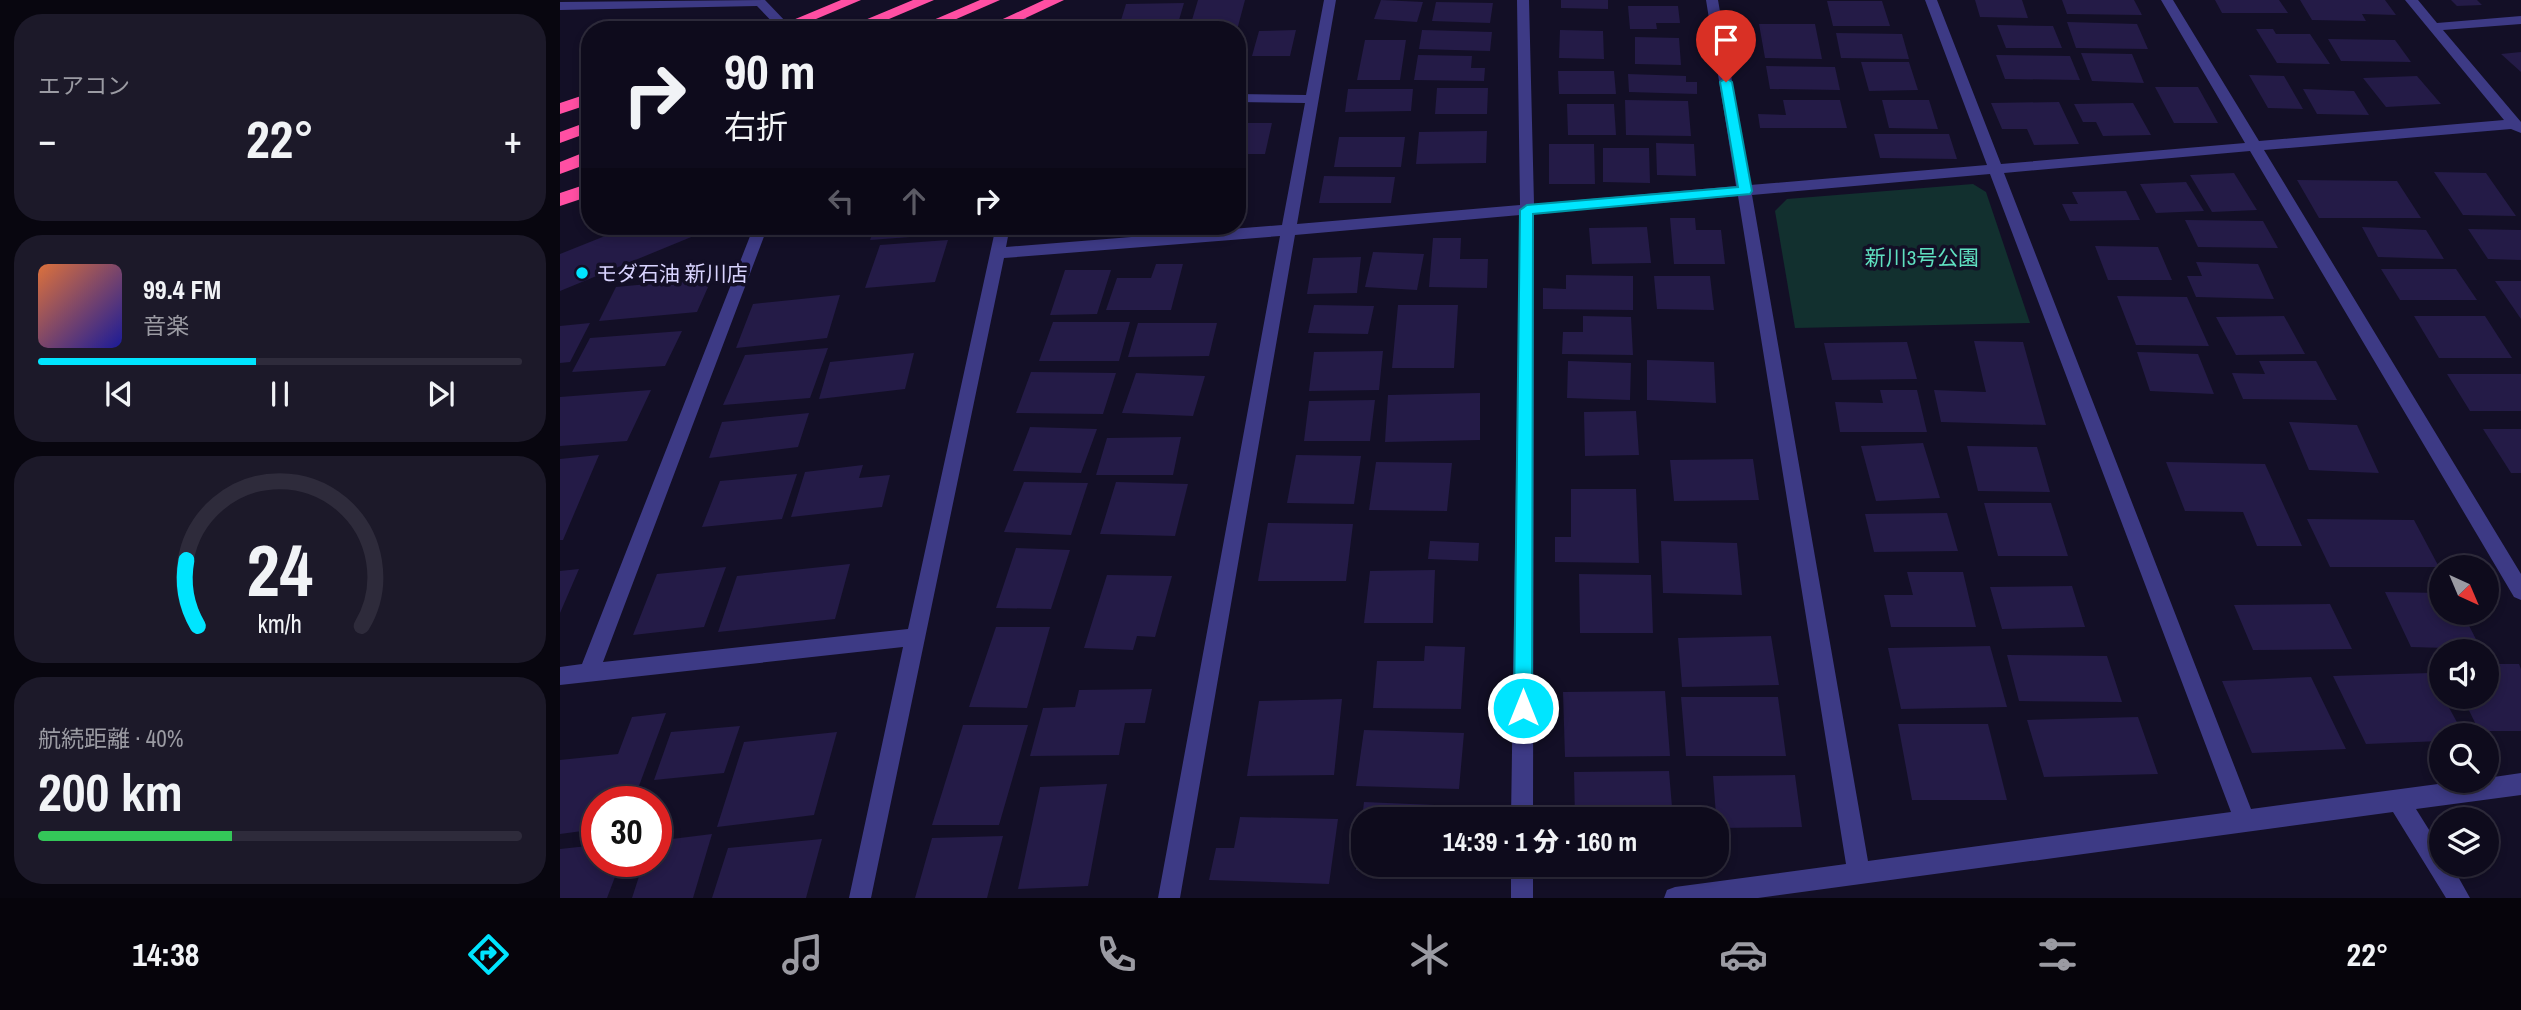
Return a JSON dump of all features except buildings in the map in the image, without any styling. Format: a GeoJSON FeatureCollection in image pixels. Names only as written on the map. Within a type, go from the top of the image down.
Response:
{"type":"FeatureCollection","features":[{"type":"Feature","properties":{"kind":"highway"},"geometry":{"type":"LineString","coordinates":[[798,21],[854,0]]}},
{"type":"Feature","properties":{"kind":"highway"},"geometry":{"type":"LineString","coordinates":[[872,21],[927,0]]}},
{"type":"Feature","properties":{"kind":"highway"},"geometry":{"type":"LineString","coordinates":[[940,21],[993,0]]}},
{"type":"Feature","properties":{"kind":"highway"},"geometry":{"type":"LineString","coordinates":[[1007,21],[1057,0]]}},
{"type":"Feature","properties":{"kind":"highway"},"geometry":{"type":"LineString","coordinates":[[560,109],[581,101]]}},
{"type":"Feature","properties":{"kind":"highway"},"geometry":{"type":"LineString","coordinates":[[560,138],[581,130]]}},
{"type":"Feature","properties":{"kind":"highway"},"geometry":{"type":"LineString","coordinates":[[560,168],[581,160]]}},
{"type":"Feature","properties":{"kind":"highway"},"geometry":{"type":"LineString","coordinates":[[560,200],[581,192]]}},
{"type":"Feature","properties":{"kind":"street"},"geometry":{"type":"LineString","coordinates":[[1169,898],[1330,0]]}},
{"type":"Feature","properties":{"kind":"street"},"geometry":{"type":"LineString","coordinates":[[1522,807],[1527,210],[1523,0]]}},
{"type":"Feature","properties":{"kind":"street"},"geometry":{"type":"LineString","coordinates":[[1712,0],[1859,873]]}},
{"type":"Feature","properties":{"kind":"street"},"geometry":{"type":"LineString","coordinates":[[1931,0],[2245,821]]}},
{"type":"Feature","properties":{"kind":"street"},"geometry":{"type":"LineString","coordinates":[[2167,0],[2521,591]]}},
{"type":"Feature","properties":{"kind":"street"},"geometry":{"type":"LineString","coordinates":[[2411,0],[2518,128]]}},
{"type":"Feature","properties":{"kind":"street"},"geometry":{"type":"LineString","coordinates":[[560,6],[760,2],[775,21]]}},
{"type":"Feature","properties":{"kind":"street"},"geometry":{"type":"LineString","coordinates":[[1018,16],[1022,21]]}},
{"type":"Feature","properties":{"kind":"street"},"geometry":{"type":"LineString","coordinates":[[2432,27],[2521,20]]}},
{"type":"Feature","properties":{"kind":"street"},"geometry":{"type":"LineString","coordinates":[[1246,98],[1313,99]]}},
{"type":"Feature","properties":{"kind":"street"},"geometry":{"type":"LineString","coordinates":[[1246,233],[2256,146],[2518,128]]}},
{"type":"Feature","properties":{"kind":"street"},"geometry":{"type":"LineString","coordinates":[[589,673],[758,235]]}},
{"type":"Feature","properties":{"kind":"street"},"geometry":{"type":"LineString","coordinates":[[860,898],[1001,235]]}},
{"type":"Feature","properties":{"kind":"street"},"geometry":{"type":"LineString","coordinates":[[997,253],[1226,235]]}},
{"type":"Feature","properties":{"kind":"street"},"geometry":{"type":"LineString","coordinates":[[560,676],[915,637]]}},
{"type":"Feature","properties":{"kind":"street"},"geometry":{"type":"LineString","coordinates":[[1675,898],[1787,890],[1859,873],[2521,784]]}},
{"type":"Feature","properties":{"kind":"street"},"geometry":{"type":"LineString","coordinates":[[2399,801],[2459,898]]}},
{"type":"Feature","properties":{"kind":"street"},"geometry":{"type":"LineString","coordinates":[[1521,898],[1522,877]]}},
{"type":"Feature","properties":{"kind":"green space","name":"新川3号公園"},"geometry":{"type":"Polygon","coordinates":[[[1973,184],[1986,192],[2030,323],[1795,328],[1775,211],[1787,199],[1973,184]]]}},
{"type":"Feature","properties":{"kind":"place","name":"モダ石油 新川店"},"geometry":{"type":"Point","coordinates":[582,273]}},
{"type":"Feature","properties":{"kind":"route"},"geometry":{"type":"LineString","coordinates":[[1523,708],[1527,210],[1745,191],[1726,82]]}}]}
